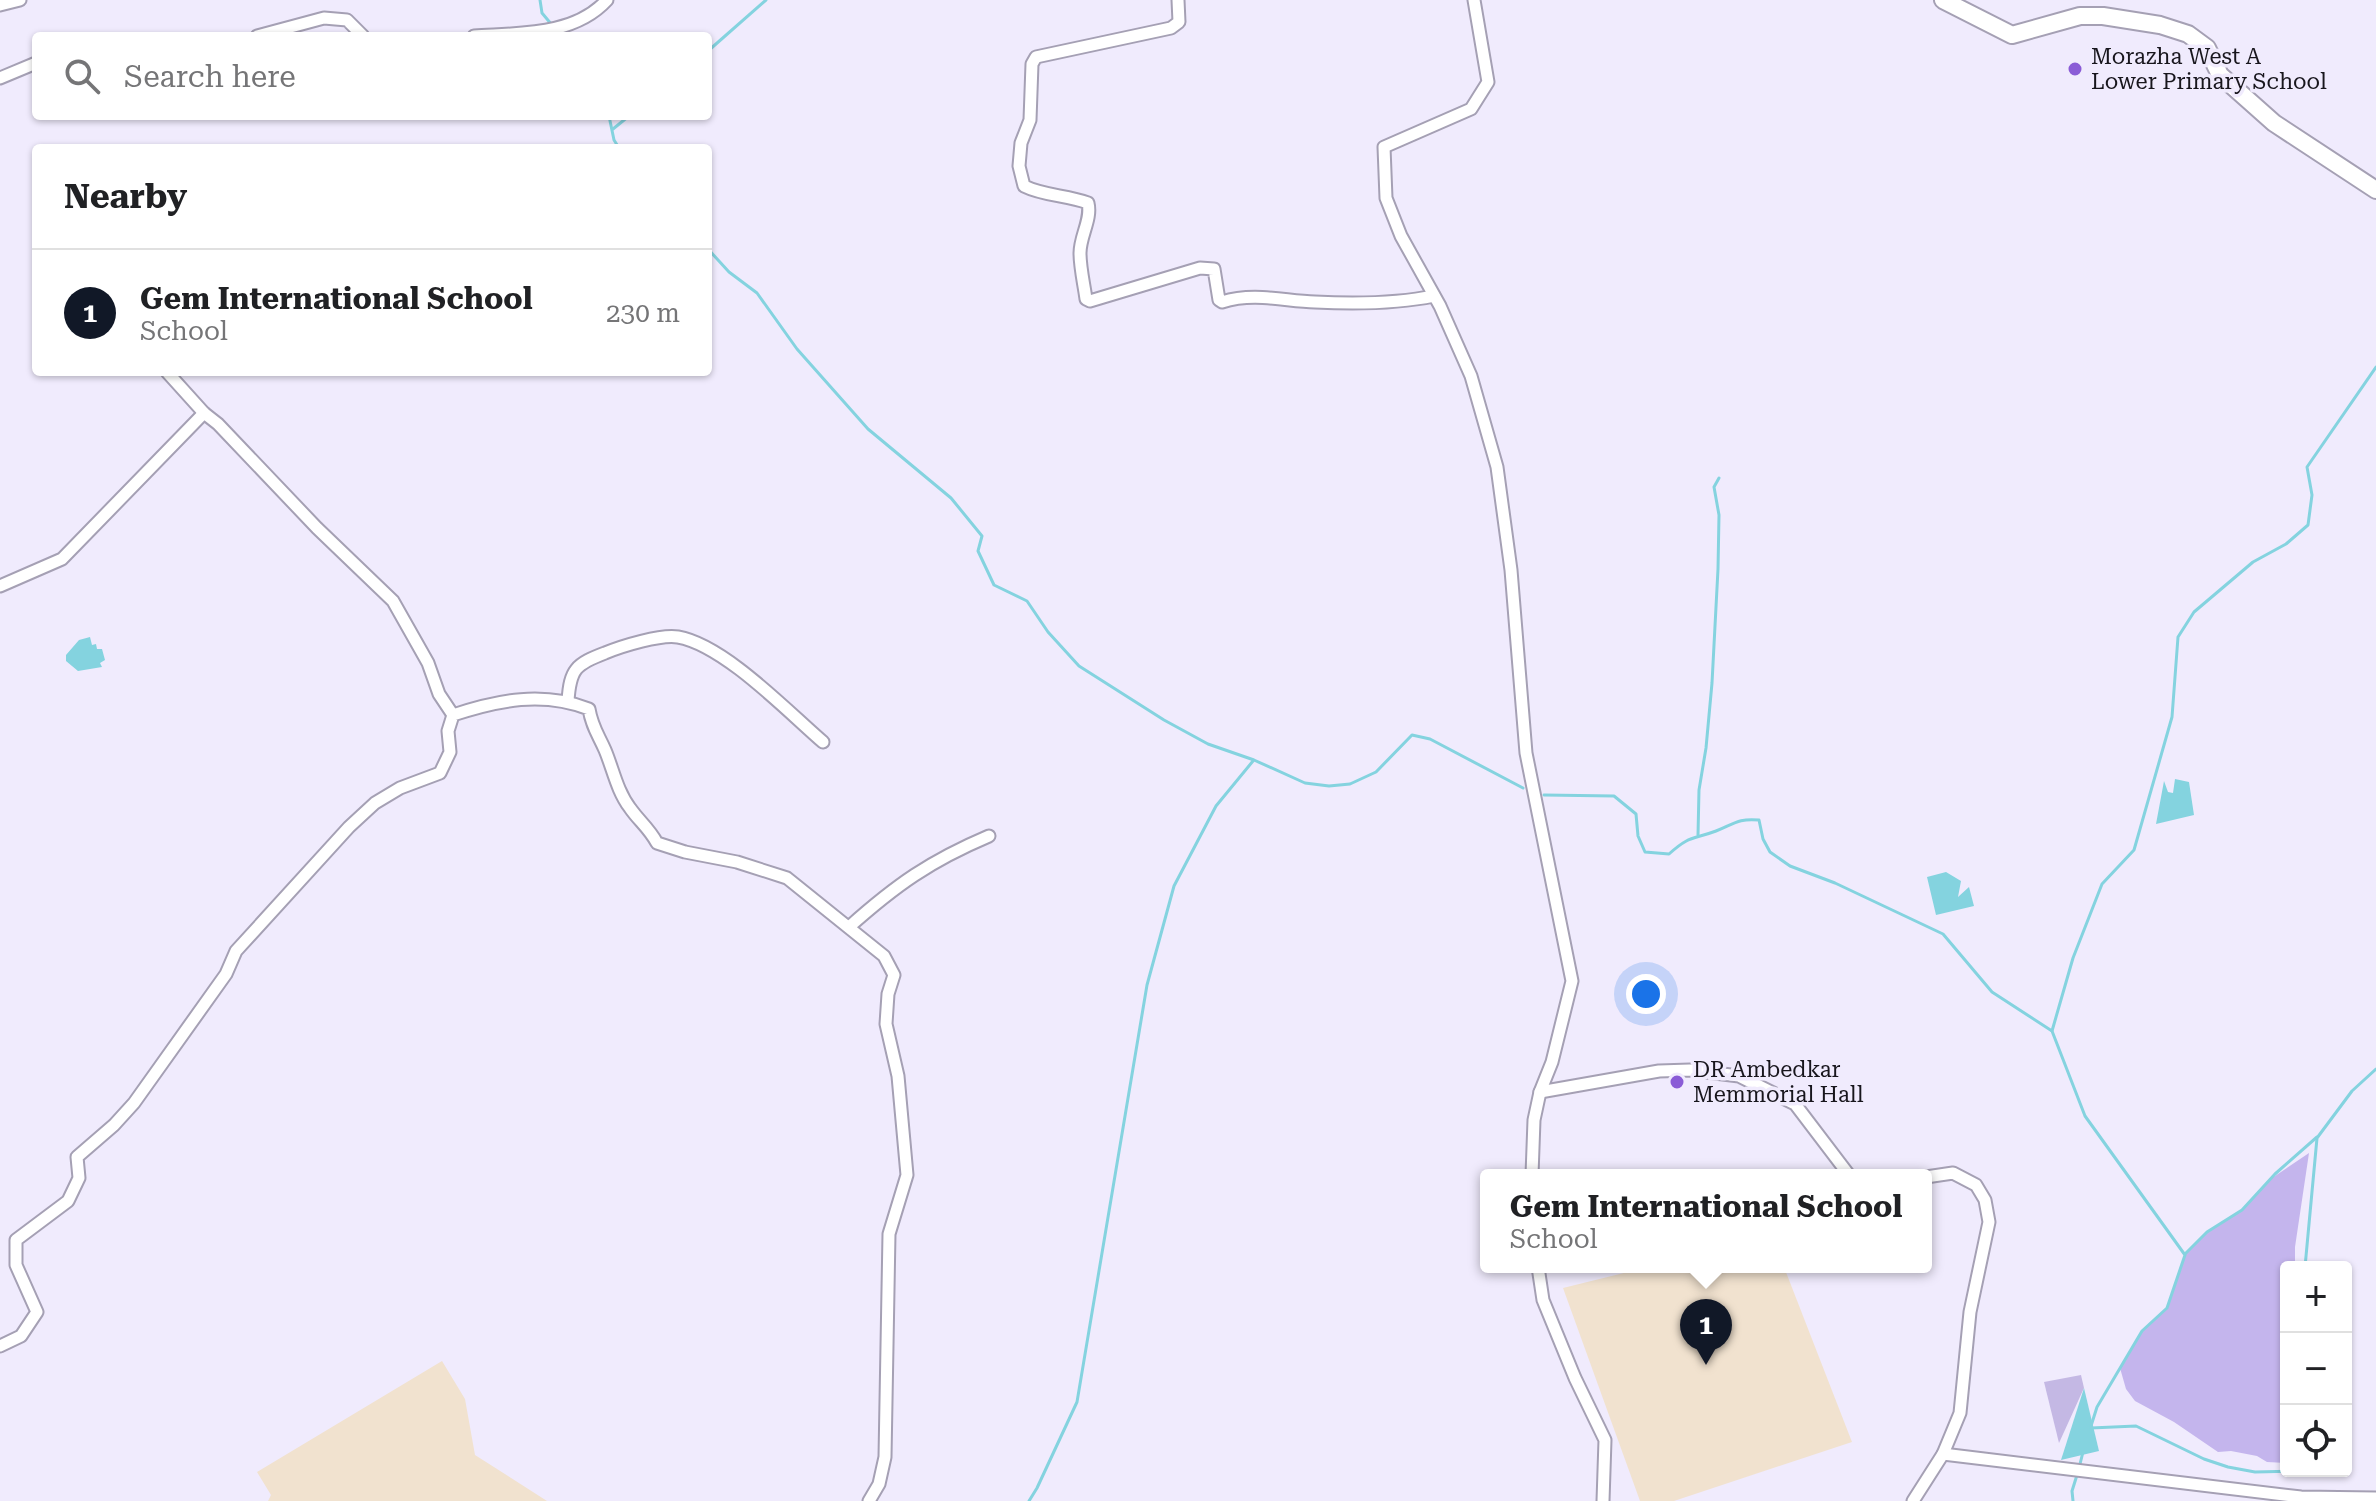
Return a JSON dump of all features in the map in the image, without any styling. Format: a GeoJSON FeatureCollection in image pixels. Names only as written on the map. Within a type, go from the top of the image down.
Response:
{"type":"FeatureCollection","features":[{"type":"Feature","properties":{"kind":"main road"},"geometry":{"type":"LineString","coordinates":[[1943,0],[2012,35],[2080,16],[2134,20],[2188,34],[2207,48],[2220,75],[2274,123],[2376,190]]}},
{"type":"Feature","properties":{"kind":"street"},"geometry":{"type":"LineString","coordinates":[[0,5],[20,0]]}},
{"type":"Feature","properties":{"kind":"street"},"geometry":{"type":"LineString","coordinates":[[528,32],[572,26],[607,0]]}},
{"type":"Feature","properties":{"kind":"street"},"geometry":{"type":"LineString","coordinates":[[1178,0],[1179,22],[1171,28],[1036,57],[1032,64],[1030,120],[1021,143],[1019,166],[1024,186],[1038,193],[1088,203],[1090,211],[1083,229],[1080,254],[1086,299],[1090,301],[1113,295],[1200,268],[1214,269],[1219,300],[1222,302],[1264,297],[1315,302],[1401,303],[1434,296]]}},
{"type":"Feature","properties":{"kind":"street"},"geometry":{"type":"LineString","coordinates":[[1474,0],[1488,82],[1471,109],[1384,147],[1386,198],[1401,236],[1434,296],[1471,376],[1497,467],[1511,570],[1526,753],[1572,981],[1534,1120],[1532,1169]]}},
{"type":"Feature","properties":{"kind":"street"},"geometry":{"type":"LineString","coordinates":[[272,32],[324,18],[347,20],[359,32]]}},
{"type":"Feature","properties":{"kind":"street"},"geometry":{"type":"LineString","coordinates":[[0,78],[32,65]]}},
{"type":"Feature","properties":{"kind":"street"},"geometry":{"type":"LineString","coordinates":[[171,376],[317,528],[393,601],[428,663],[439,694],[453,715]]}},
{"type":"Feature","properties":{"kind":"street"},"geometry":{"type":"LineString","coordinates":[[0,586],[62,559],[204,413]]}},
{"type":"Feature","properties":{"kind":"street"},"geometry":{"type":"LineString","coordinates":[[568,701],[569,679],[579,663],[646,641],[677,637],[721,655],[823,742]]}},
{"type":"Feature","properties":{"kind":"street"},"geometry":{"type":"LineString","coordinates":[[453,715],[488,703],[545,698],[568,701],[589,709],[592,728],[604,749],[621,793],[631,810],[647,824],[657,843],[737,862],[787,878],[884,956],[894,975],[888,994],[886,1024],[898,1076],[907,1175],[889,1234],[885,1457],[879,1484],[869,1501]]}},
{"type":"Feature","properties":{"kind":"street"},"geometry":{"type":"LineString","coordinates":[[0,1346],[21,1336],[37,1312],[16,1265],[16,1240],[68,1201],[79,1178],[77,1157],[134,1103],[226,974],[236,951],[269,912],[375,803],[400,788],[440,773],[450,752],[448,731],[453,715]]}},
{"type":"Feature","properties":{"kind":"street"},"geometry":{"type":"LineString","coordinates":[[849,927],[883,896],[922,868],[989,836]]}},
{"type":"Feature","properties":{"kind":"street"},"geometry":{"type":"LineString","coordinates":[[1540,1092],[1659,1071],[1690,1070],[1739,1076],[1795,1104],[1844,1169]]}},
{"type":"Feature","properties":{"kind":"street"},"geometry":{"type":"LineString","coordinates":[[1913,1501],[1943,1454],[1960,1413],[1970,1312],[1989,1222],[1985,1200],[1976,1185],[1953,1173],[1932,1176]]}},
{"type":"Feature","properties":{"kind":"street"},"geometry":{"type":"LineString","coordinates":[[1539,1273],[1543,1300],[1605,1440],[1603,1501]]}},
{"type":"Feature","properties":{"kind":"street"},"geometry":{"type":"LineString","coordinates":[[1943,1454],[2301,1497],[2376,1498]]}},
{"type":"Feature","properties":{"kind":"shaded area"},"geometry":{"type":"Polygon","coordinates":[[[2309,1153],[2295,1261],[2280,1261],[2280,1463],[2231,1451],[2218,1452],[2174,1422],[2135,1401],[2126,1389],[2120,1368],[2142,1331],[2167,1308],[2185,1255],[2207,1232],[2242,1210],[2269,1180],[2309,1153]]]}},
{"type":"Feature","properties":{"kind":"shaded area"},"geometry":{"type":"Polygon","coordinates":[[[1624,1273],[1786,1273],[1852,1442],[1674,1501],[1640,1501],[1563,1288],[1624,1273]]]}},
{"type":"Feature","properties":{"kind":"shaded area"},"geometry":{"type":"Polygon","coordinates":[[[442,1361],[465,1399],[475,1455],[547,1501],[268,1501],[271,1495],[257,1472],[442,1361]]]}},
{"type":"Feature","properties":{"kind":"shaded area"},"geometry":{"type":"Polygon","coordinates":[[[2081,1375],[2084,1388],[2059,1443],[2044,1382],[2081,1375]]]}},
{"type":"Feature","properties":{"kind":"water"},"geometry":{"type":"Polygon","coordinates":[[[90,637],[92,645],[96,644],[97,649],[102,649],[105,660],[100,663],[102,667],[78,671],[66,661],[66,655],[79,640],[90,637]]]}},
{"type":"Feature","properties":{"kind":"water"},"geometry":{"type":"Polygon","coordinates":[[[2175,779],[2189,782],[2194,815],[2156,824],[2164,781],[2168,792],[2173,793],[2175,779]]]}},
{"type":"Feature","properties":{"kind":"water"},"geometry":{"type":"Polygon","coordinates":[[[1946,872],[1961,881],[1958,897],[1969,887],[1974,906],[1936,915],[1927,877],[1946,872]]]}},
{"type":"Feature","properties":{"kind":"water"},"geometry":{"type":"Polygon","coordinates":[[[2084,1388],[2099,1451],[2061,1460],[2084,1388]]]}},
{"type":"Feature","properties":{"kind":"waterway"},"geometry":{"type":"LineString","coordinates":[[540,0],[542,13],[552,25]]}},
{"type":"Feature","properties":{"kind":"waterway"},"geometry":{"type":"LineString","coordinates":[[712,47],[766,0]]}},
{"type":"Feature","properties":{"kind":"waterway"},"geometry":{"type":"LineString","coordinates":[[610,120],[616,144]]}},
{"type":"Feature","properties":{"kind":"waterway"},"geometry":{"type":"LineString","coordinates":[[613,129],[624,120]]}},
{"type":"Feature","properties":{"kind":"waterway"},"geometry":{"type":"LineString","coordinates":[[712,253],[729,272],[757,293],[797,349],[868,429],[951,498],[982,536],[978,551],[994,585],[1027,601],[1048,632],[1079,666],[1208,744],[1305,783],[1329,786],[1350,784],[1376,772],[1412,735],[1430,739],[1523,788]]}},
{"type":"Feature","properties":{"kind":"waterway"},"geometry":{"type":"LineString","coordinates":[[2052,1031],[2073,958],[2102,884],[2134,850],[2172,717],[2178,637],[2194,612],[2253,562],[2286,544],[2308,525],[2312,495],[2307,467],[2376,367]]}},
{"type":"Feature","properties":{"kind":"waterway"},"geometry":{"type":"LineString","coordinates":[[1698,835],[1699,790],[1712,683],[1719,515],[1714,487],[1719,478]]}},
{"type":"Feature","properties":{"kind":"waterway"},"geometry":{"type":"LineString","coordinates":[[1029,1501],[1077,1402],[1147,985],[1174,886],[1216,806],[1253,761]]}},
{"type":"Feature","properties":{"kind":"waterway"},"geometry":{"type":"LineString","coordinates":[[1544,795],[1614,796],[1636,814],[1638,836],[1645,852],[1669,854],[1691,839],[1741,821],[1759,820],[1770,852],[1790,866],[1835,883],[1943,934],[1992,992],[2052,1031],[2085,1116],[2185,1255],[2167,1308],[2142,1331],[2097,1407],[2091,1426]]}},
{"type":"Feature","properties":{"kind":"waterway"},"geometry":{"type":"LineString","coordinates":[[2306,1261],[2317,1138],[2352,1091],[2376,1069]]}},
{"type":"Feature","properties":{"kind":"waterway"},"geometry":{"type":"LineString","coordinates":[[2185,1254],[2207,1232],[2242,1210],[2275,1174],[2317,1137]]}},
{"type":"Feature","properties":{"kind":"waterway"},"geometry":{"type":"LineString","coordinates":[[2091,1428],[2136,1426],[2204,1459],[2228,1467],[2255,1472],[2280,1471]]}},
{"type":"Feature","properties":{"kind":"waterway"},"geometry":{"type":"LineString","coordinates":[[2079,1468],[2083,1452]]}},
{"type":"Feature","properties":{"kind":"waterway"},"geometry":{"type":"LineString","coordinates":[[2073,1501],[2072,1491],[2077,1475]]}},
{"type":"Feature","properties":{"kind":"place","name":"Morazha West A Lower Primary School"},"geometry":{"type":"Point","coordinates":[2075,69]}},
{"type":"Feature","properties":{"kind":"place","name":"DR Ambedkar Memmorial Hall"},"geometry":{"type":"Point","coordinates":[1677,1082]}},
{"type":"Feature","properties":{"kind":"place","name":"Gem International School"},"geometry":{"type":"Point","coordinates":[1706,1365]}}]}
